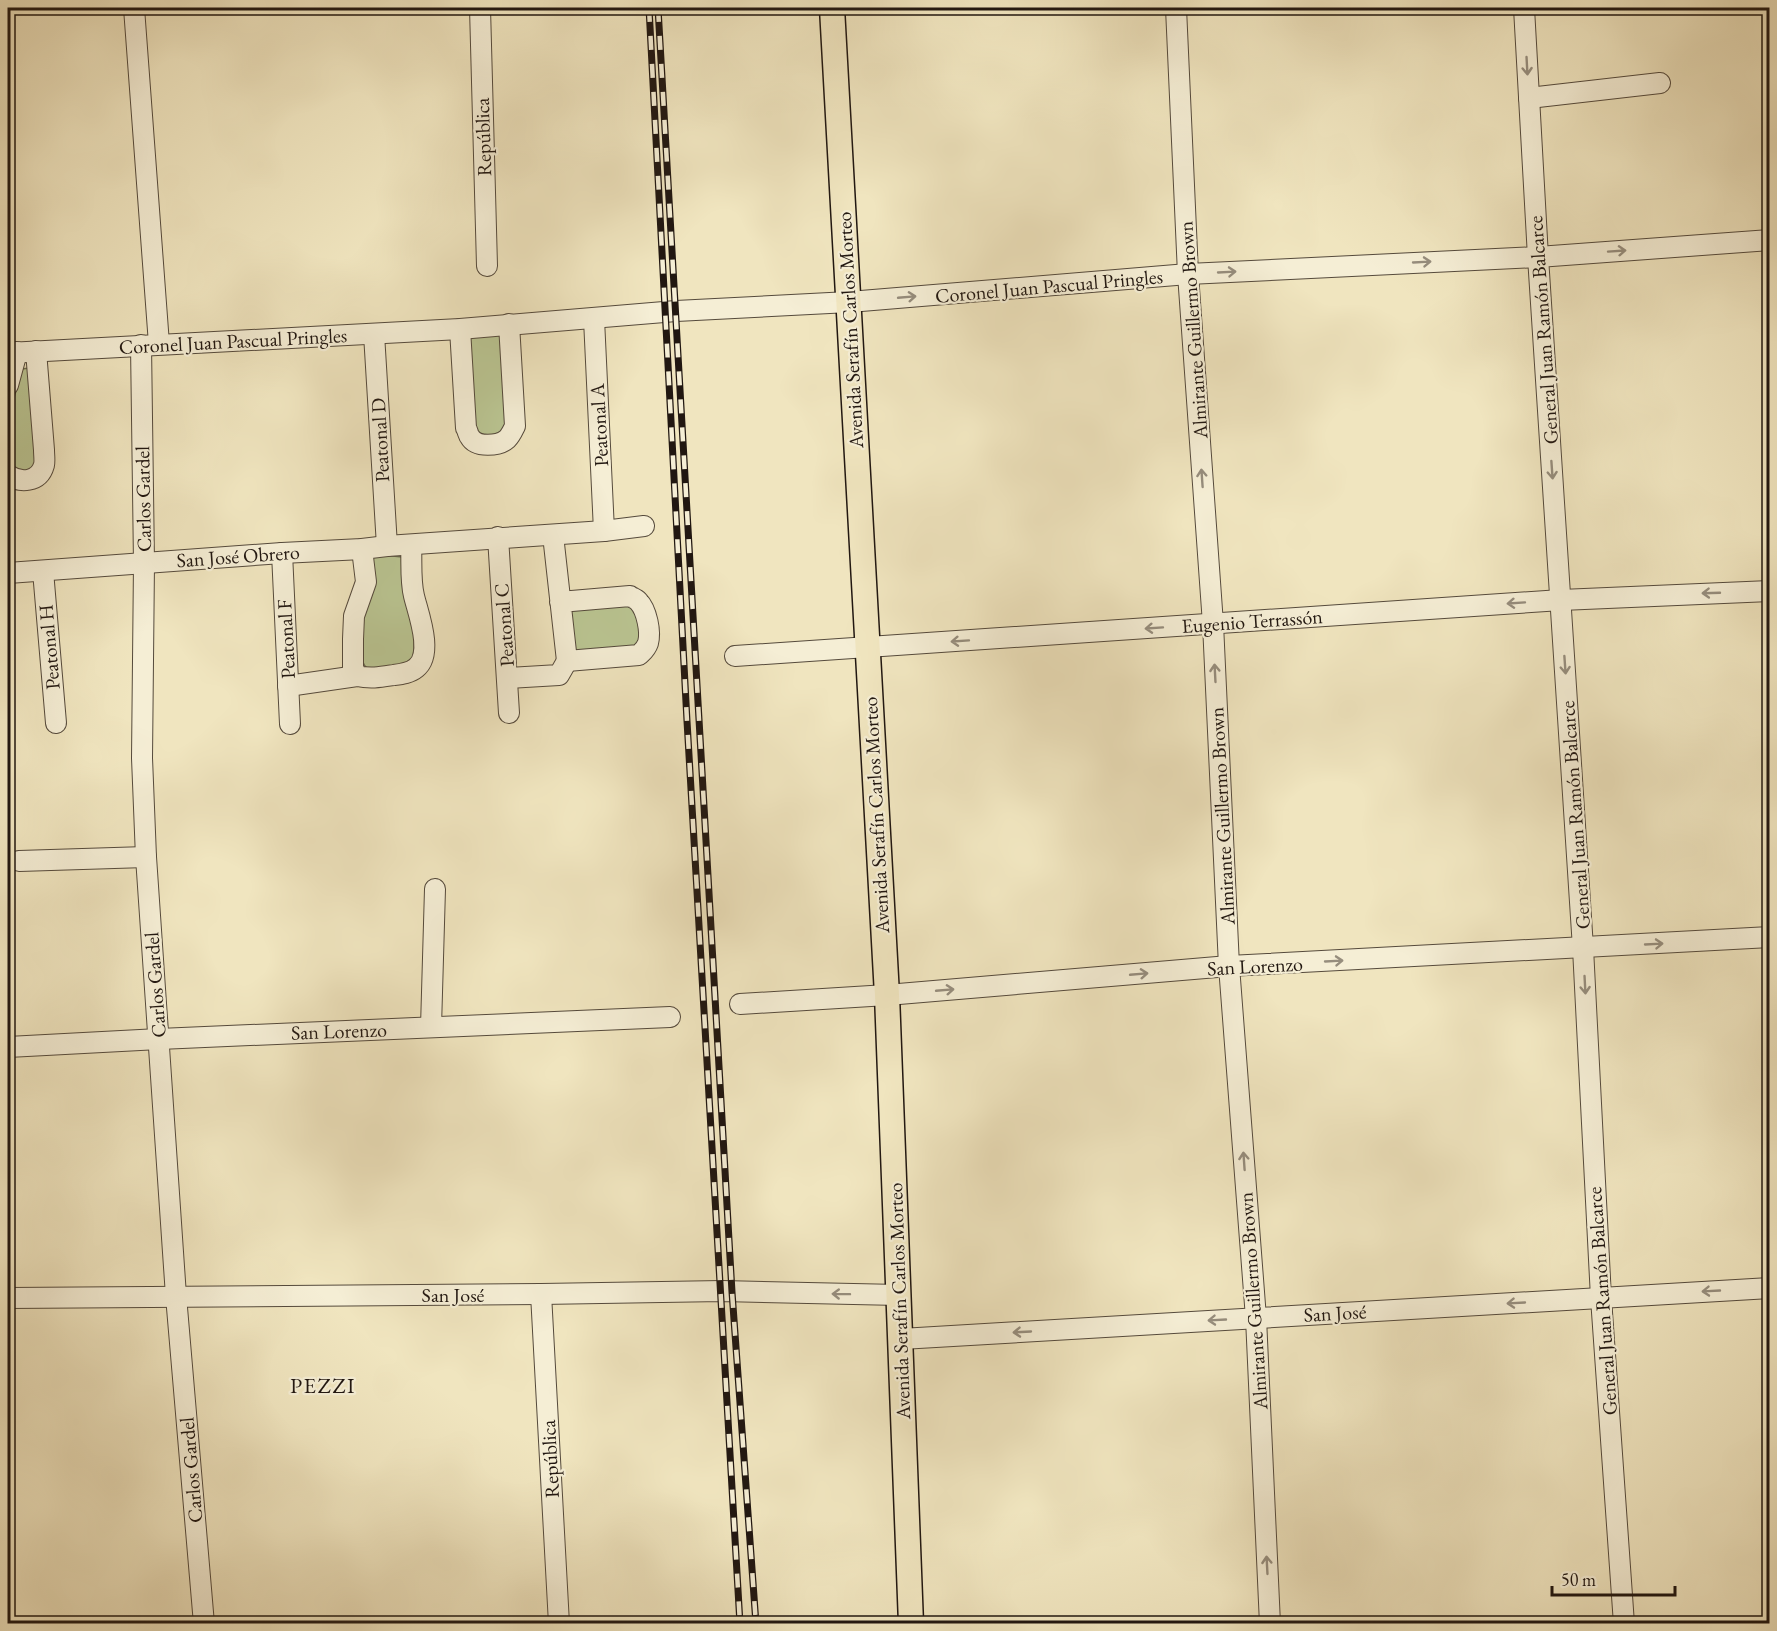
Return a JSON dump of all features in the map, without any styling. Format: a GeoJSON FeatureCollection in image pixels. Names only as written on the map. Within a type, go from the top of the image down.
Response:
{"type":"FeatureCollection","features":[{"type":"Feature","properties":{"kind":"main road","name":"Avenida Serafín Carlos Morteo"},"geometry":{"type":"LineString","coordinates":[[832,8],[887,995],[911,1623]]}},
{"type":"Feature","properties":{"kind":"street","name":"Carlos Gardel"},"geometry":{"type":"LineString","coordinates":[[134,8],[150,345],[142,758],[146,857],[176,1296],[204,1623]]}},
{"type":"Feature","properties":{"kind":"street","name":"República"},"geometry":{"type":"LineString","coordinates":[[480,8],[487,266]]}},
{"type":"Feature","properties":{"kind":"street","name":"Almirante Guillermo Brown"},"geometry":{"type":"LineString","coordinates":[[1176,8],[1188,274],[1213,624],[1229,966],[1256,1318],[1270,1623]]}},
{"type":"Feature","properties":{"kind":"street","name":"General Juan Ramón Balcarce"},"geometry":{"type":"LineString","coordinates":[[1524,8],[1583,948],[1601,1298],[1624,1623]]}},
{"type":"Feature","properties":{"kind":"street"},"geometry":{"type":"LineString","coordinates":[[1529,98],[1660,83]]}},
{"type":"Feature","properties":{"kind":"street","name":"Coronel Juan Pascual Pringles"},"geometry":{"type":"LineString","coordinates":[[20,352],[459,329],[676,311],[849,302],[1188,274],[1538,256],[1770,240]]}},
{"type":"Feature","properties":{"kind":"street","name":"Peatonal A"},"geometry":{"type":"LineString","coordinates":[[594,319],[604,531]]}},
{"type":"Feature","properties":{"kind":"street"},"geometry":{"type":"LineString","coordinates":[[459,329],[466,428],[470,438],[476,444],[492,444],[504,441],[510,436],[515,426],[508,324]]}},
{"type":"Feature","properties":{"kind":"street","name":"Peatonal D"},"geometry":{"type":"LineString","coordinates":[[374,334],[387,546]]}},
{"type":"Feature","properties":{"kind":"street"},"geometry":{"type":"LineString","coordinates":[[8,385],[20,352]]}},
{"type":"Feature","properties":{"kind":"street"},"geometry":{"type":"LineString","coordinates":[[8,475],[14,480],[31,480],[40,473],[44,464],[44,450],[20,352]]}},
{"type":"Feature","properties":{"kind":"street","name":"San José Obrero"},"geometry":{"type":"LineString","coordinates":[[8,573],[362,549],[498,537],[553,535],[644,526]]}},
{"type":"Feature","properties":{"kind":"street"},"geometry":{"type":"LineString","coordinates":[[508,678],[559,675],[567,661],[553,535]]}},
{"type":"Feature","properties":{"kind":"street","name":"Peatonal C"},"geometry":{"type":"LineString","coordinates":[[498,537],[509,713]]}},
{"type":"Feature","properties":{"kind":"street"},"geometry":{"type":"LineString","coordinates":[[288,686],[357,676],[371,679],[407,673],[418,667],[424,643],[423,626],[412,586],[411,545]]}},
{"type":"Feature","properties":{"kind":"street"},"geometry":{"type":"LineString","coordinates":[[357,676],[354,668],[353,639],[354,616],[366,582],[362,549]]}},
{"type":"Feature","properties":{"kind":"street","name":"Peatonal F"},"geometry":{"type":"LineString","coordinates":[[282,553],[290,724]]}},
{"type":"Feature","properties":{"kind":"street","name":"Peatonal H"},"geometry":{"type":"LineString","coordinates":[[43,571],[56,723]]}},
{"type":"Feature","properties":{"kind":"street","name":"Eugenio Terrassón"},"geometry":{"type":"LineString","coordinates":[[735,656],[1561,600],[1770,591]]}},
{"type":"Feature","properties":{"kind":"street"},"geometry":{"type":"LineString","coordinates":[[560,602],[630,596],[638,601],[648,628],[649,641],[645,650],[639,655],[567,661]]}},
{"type":"Feature","properties":{"kind":"street"},"geometry":{"type":"LineString","coordinates":[[19,861],[146,857]]}},
{"type":"Feature","properties":{"kind":"street"},"geometry":{"type":"LineString","coordinates":[[431,1028],[435,889]]}},
{"type":"Feature","properties":{"kind":"street","name":"San Lorenzo"},"geometry":{"type":"LineString","coordinates":[[740,1004],[887,995],[1229,966],[1770,938]]}},
{"type":"Feature","properties":{"kind":"street","name":"San Lorenzo"},"geometry":{"type":"LineString","coordinates":[[8,1047],[670,1017]]}},
{"type":"Feature","properties":{"kind":"street","name":"San José"},"geometry":{"type":"LineString","coordinates":[[901,1339],[1770,1288]]}},
{"type":"Feature","properties":{"kind":"street","name":"San José"},"geometry":{"type":"LineString","coordinates":[[8,1298],[722,1291],[899,1295]]}},
{"type":"Feature","properties":{"kind":"street","name":"República"},"geometry":{"type":"LineString","coordinates":[[541,1294],[559,1623]]}},
{"type":"Feature","properties":{"kind":"green space"},"geometry":{"type":"Polygon","coordinates":[[[502,334],[507,422],[501,435],[489,436],[473,427],[465,336],[502,334]]]}},
{"type":"Feature","properties":{"kind":"green space"},"geometry":{"type":"Polygon","coordinates":[[[29,368],[39,463],[28,476],[11,470],[8,419],[22,369],[29,368]]]}},
{"type":"Feature","properties":{"kind":"green space"},"geometry":{"type":"Polygon","coordinates":[[[374,554],[402,557],[413,619],[414,645],[413,657],[401,666],[373,670],[366,667],[362,660],[361,633],[370,557],[374,554]]]}},
{"type":"Feature","properties":{"kind":"green space"},"geometry":{"type":"Polygon","coordinates":[[[625,602],[638,610],[641,638],[633,648],[573,654],[568,610],[625,602]]]}},
{"type":"Feature","properties":{"kind":"railway"},"geometry":{"type":"LineString","coordinates":[[649,8],[687,721],[740,1624]]}},
{"type":"Feature","properties":{"kind":"railway"},"geometry":{"type":"LineString","coordinates":[[658,8],[732,1292],[756,1624]]}},
{"type":"Feature","properties":{"kind":"district","name":"PEZZI"},"geometry":{"type":"Point","coordinates":[323,1385]}}]}
